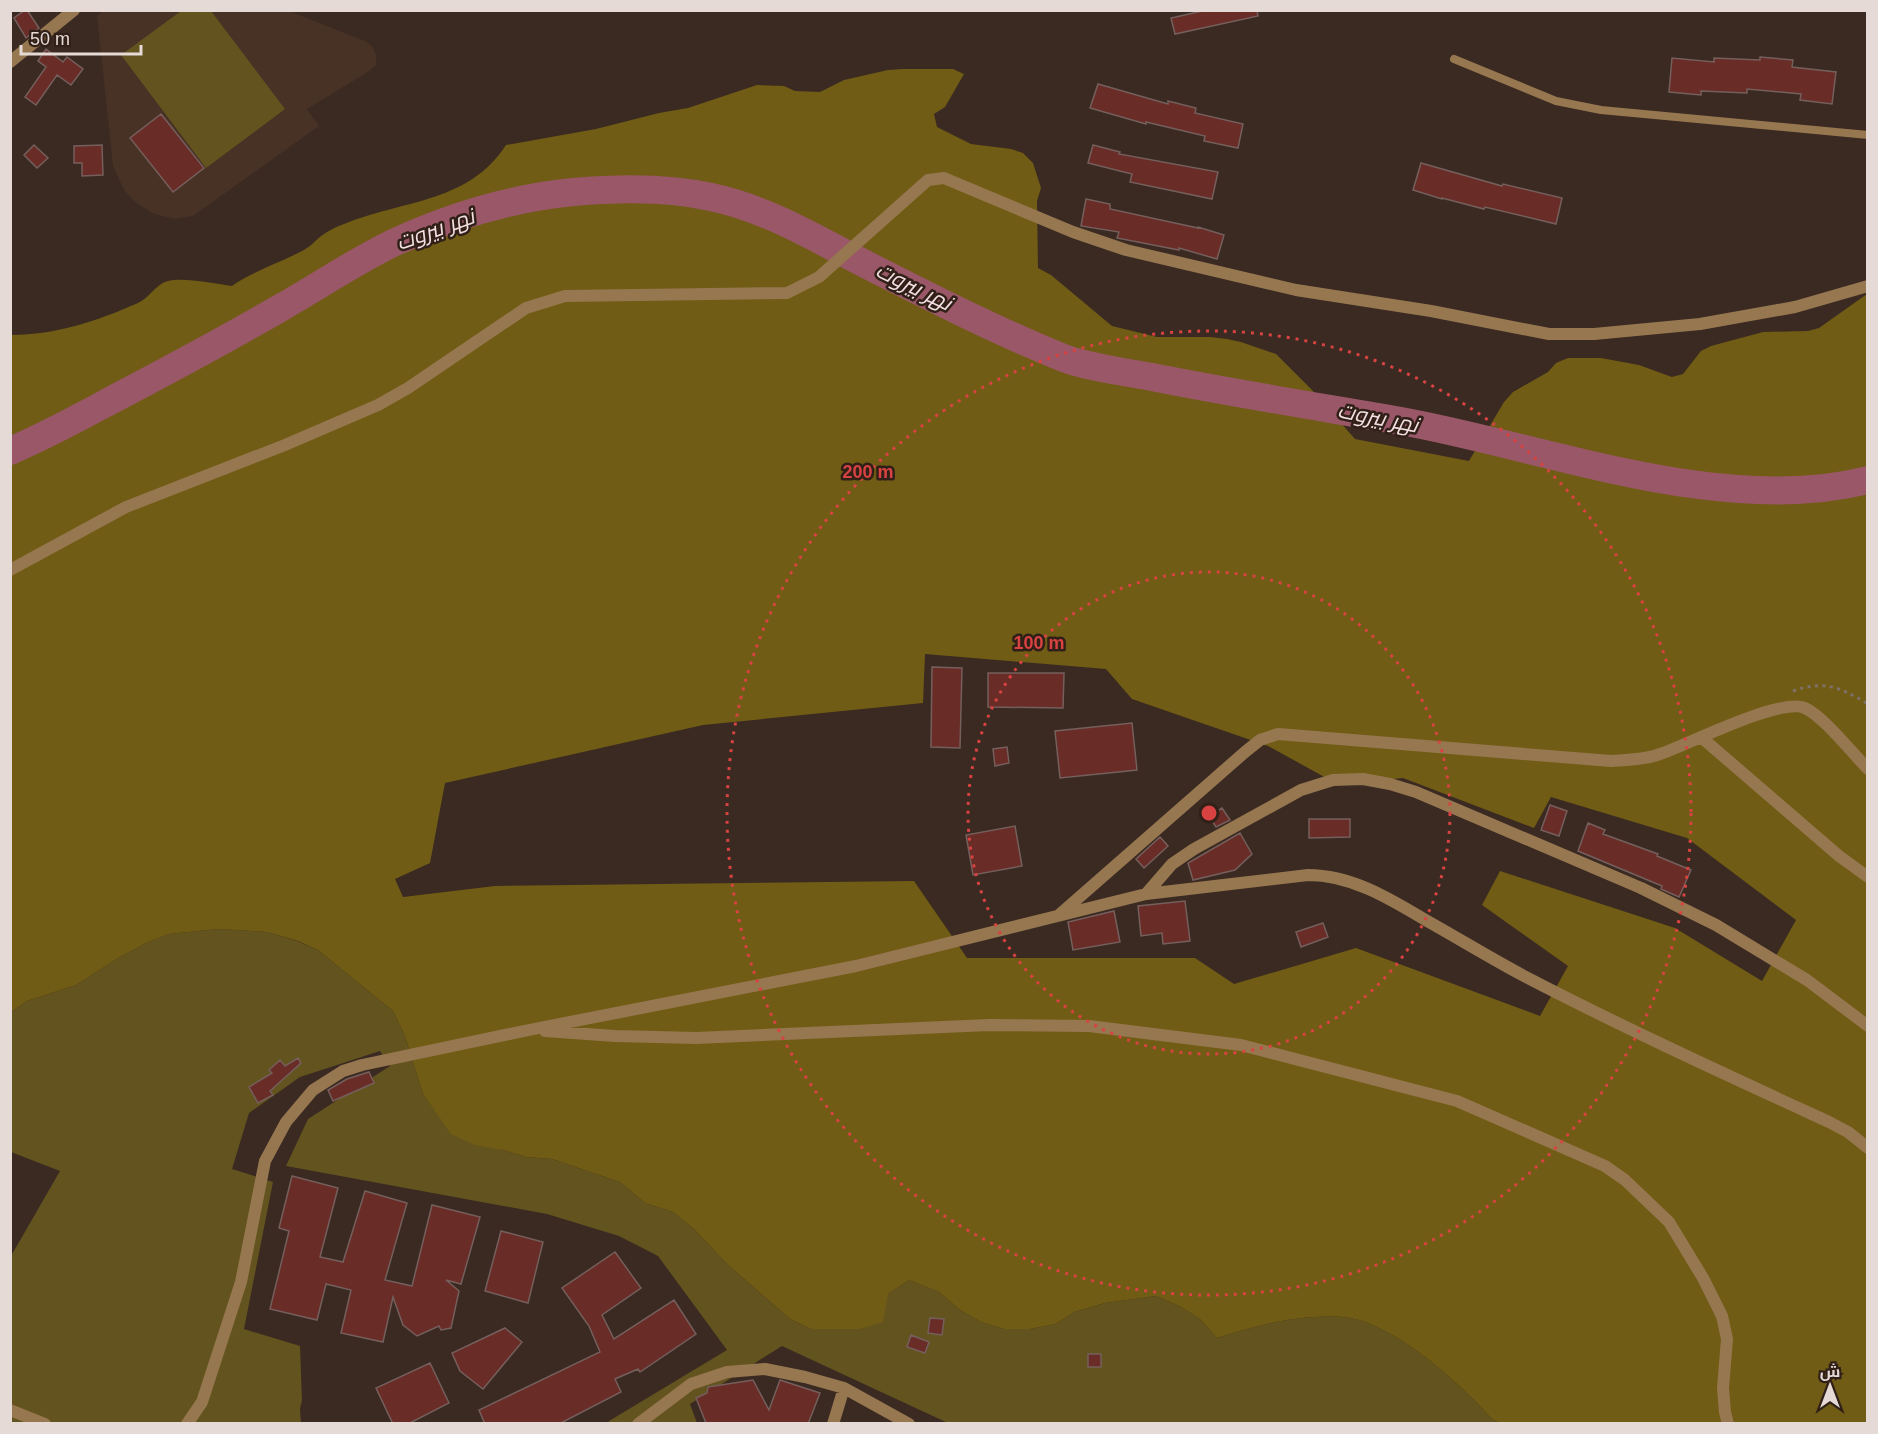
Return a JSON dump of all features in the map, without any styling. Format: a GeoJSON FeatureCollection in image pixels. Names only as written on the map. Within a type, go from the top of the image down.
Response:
{"type":"FeatureCollection","features":[{"type":"Feature","properties":{"kind":"street"},"geometry":{"type":"LineString","coordinates":[[10,62],[74,10]]}},
{"type":"Feature","properties":{"kind":"street"},"geometry":{"type":"LineString","coordinates":[[10,570],[126,507],[285,445],[378,405],[408,388],[526,308],[540,302],[576,295],[787,293],[819,278],[928,180],[944,178],[1073,232],[1126,250],[1296,290],[1431,311],[1549,334],[1594,334],[1701,324],[1795,307],[1868,286]]}},
{"type":"Feature","properties":{"kind":"street"},"geometry":{"type":"LineString","coordinates":[[1058,915],[1252,746],[1260,740],[1278,734],[1611,761],[1654,756],[1737,723],[1780,709],[1799,707],[1820,720],[1868,769]]}},
{"type":"Feature","properties":{"kind":"street"},"geometry":{"type":"LineString","coordinates":[[1701,737],[1839,856],[1868,877]]}},
{"type":"Feature","properties":{"kind":"street"},"geometry":{"type":"LineString","coordinates":[[1146,894],[1173,864],[1194,849],[1301,790],[1333,780],[1372,780],[1416,792],[1641,888],[1716,926],[1807,980],[1868,1026]]}},
{"type":"Feature","properties":{"kind":"street"},"geometry":{"type":"LineString","coordinates":[[188,1424],[202,1401],[241,1282],[265,1161],[286,1122],[313,1090],[329,1078],[362,1065],[856,966],[1146,894],[1308,875],[1339,878],[1380,893],[1524,976],[1829,1122],[1848,1132],[1868,1148]]}},
{"type":"Feature","properties":{"kind":"street"},"geometry":{"type":"LineString","coordinates":[[529,1030],[615,1036],[696,1038],[989,1025],[1089,1026],[1241,1045],[1457,1101],[1605,1166],[1625,1180],[1669,1222],[1703,1278],[1722,1316],[1727,1339],[1723,1388],[1728,1424]]}},
{"type":"Feature","properties":{"kind":"street"},"geometry":{"type":"LineString","coordinates":[[638,1424],[691,1384],[727,1372],[765,1369],[844,1388],[909,1424]]}},
{"type":"Feature","properties":{"kind":"street"},"geometry":{"type":"LineString","coordinates":[[833,1424],[844,1388]]}},
{"type":"Feature","properties":{"kind":"street"},"geometry":{"type":"LineString","coordinates":[[10,1410],[45,1424]]}},
{"type":"Feature","properties":{"kind":"lane"},"geometry":{"type":"LineString","coordinates":[[1454,59],[1556,101],[1601,110],[1868,135]]}},
{"type":"Feature","properties":{"kind":"shaded area"},"geometry":{"type":"Polygon","coordinates":[[[104,10],[289,11],[365,41],[372,46],[376,55],[376,65],[307,109],[319,126],[193,216],[173,219],[154,214],[135,202],[124,190],[113,166],[97,16],[104,10]]]}},
{"type":"Feature","properties":{"kind":"shaded area"},"geometry":{"type":"Polygon","coordinates":[[[181,11],[211,11],[285,109],[206,168],[121,55],[181,11]]]}},
{"type":"Feature","properties":{"kind":"shaded area"},"geometry":{"type":"Polygon","coordinates":[[[953,69],[964,74],[945,107],[934,114],[937,127],[971,144],[1011,149],[1023,153],[1033,163],[1041,188],[1037,201],[1038,268],[1051,275],[1112,326],[1157,337],[1227,339],[1276,354],[1312,390],[1355,439],[1469,461],[1504,402],[1513,392],[1548,372],[1556,363],[1568,358],[1601,358],[1639,365],[1672,377],[1683,374],[1701,351],[1711,346],[1763,332],[1808,331],[1819,328],[1867,294],[1867,1423],[1500,1423],[1492,1419],[1463,1389],[1424,1356],[1383,1330],[1362,1321],[1343,1317],[1311,1317],[1263,1325],[1217,1338],[1200,1319],[1156,1296],[1105,1303],[1074,1312],[1056,1324],[1030,1329],[1004,1329],[981,1322],[960,1310],[939,1292],[909,1280],[888,1294],[883,1322],[860,1329],[811,1329],[790,1319],[727,1264],[694,1229],[673,1212],[645,1203],[620,1182],[552,1159],[526,1157],[475,1145],[451,1134],[423,1094],[405,1036],[393,1011],[318,950],[298,941],[267,932],[218,929],[169,934],[120,957],[76,985],[27,1001],[11,1012],[11,335],[60,330],[107,316],[138,303],[168,281],[191,280],[232,286],[305,249],[339,226],[455,189],[474,178],[491,164],[506,145],[596,129],[688,108],[757,85],[784,86],[795,91],[820,92],[844,80],[888,70],[953,69]],[[925,654],[923,703],[703,725],[445,783],[430,863],[395,879],[403,897],[495,886],[914,881],[967,958],[1195,958],[1234,984],[1356,948],[1540,1016],[1568,966],[1482,905],[1500,871],[1675,928],[1762,981],[1796,920],[1687,838],[1551,797],[1534,828],[1403,778],[1339,785],[1268,746],[1132,699],[1106,669],[925,654]]]}},
{"type":"Feature","properties":{"kind":"shaded area"},"geometry":{"type":"Polygon","coordinates":[[[218,929],[267,932],[318,950],[393,1011],[405,1036],[423,1094],[437,1113],[503,1150],[526,1157],[552,1159],[620,1182],[645,1203],[673,1212],[694,1229],[727,1264],[790,1319],[811,1329],[860,1329],[888,1294],[909,1280],[939,1292],[960,1310],[981,1322],[1004,1329],[1030,1329],[1056,1324],[1074,1312],[1105,1303],[1156,1296],[1200,1319],[1217,1338],[1295,1319],[1343,1317],[1362,1321],[1404,1342],[1444,1372],[1492,1419],[1500,1423],[948,1423],[782,1346],[690,1404],[697,1423],[608,1423],[727,1350],[658,1256],[619,1236],[547,1214],[286,1166],[308,1119],[390,1066],[380,1051],[300,1077],[249,1113],[232,1169],[273,1182],[244,1329],[300,1346],[301,1423],[11,1424],[11,1256],[60,1171],[11,1152],[11,1012],[27,1001],[76,985],[146,943],[169,934],[218,929]]]}},
{"type":"Feature","properties":{"kind":"building"},"geometry":{"type":"Polygon","coordinates":[[[25,10],[39,28],[26,38],[14,18],[25,10]]]}},
{"type":"Feature","properties":{"kind":"building"},"geometry":{"type":"Polygon","coordinates":[[[1207,10],[1257,10],[1258,16],[1175,34],[1171,18],[1207,10]]]}},
{"type":"Feature","properties":{"kind":"building"},"geometry":{"type":"Polygon","coordinates":[[[46,49],[63,62],[67,57],[83,69],[71,85],[57,75],[36,105],[25,97],[46,67],[38,61],[46,49]]]}},
{"type":"Feature","properties":{"kind":"building"},"geometry":{"type":"Polygon","coordinates":[[[1760,57],[1793,60],[1792,67],[1836,72],[1832,104],[1800,100],[1801,94],[1747,89],[1747,93],[1701,91],[1701,95],[1669,92],[1672,58],[1714,62],[1714,58],[1760,60],[1760,57]]]}},
{"type":"Feature","properties":{"kind":"building"},"geometry":{"type":"Polygon","coordinates":[[[1098,84],[1168,104],[1168,101],[1196,108],[1195,113],[1243,124],[1238,148],[1204,141],[1205,136],[1146,122],[1146,124],[1090,108],[1098,84]]]}},
{"type":"Feature","properties":{"kind":"building"},"geometry":{"type":"Polygon","coordinates":[[[161,114],[204,168],[173,192],[130,138],[161,114]]]}},
{"type":"Feature","properties":{"kind":"building"},"geometry":{"type":"Polygon","coordinates":[[[34,145],[48,158],[37,168],[24,155],[34,145]]]}},
{"type":"Feature","properties":{"kind":"building"},"geometry":{"type":"Polygon","coordinates":[[[102,145],[103,175],[82,176],[82,163],[74,163],[74,146],[102,145]]]}},
{"type":"Feature","properties":{"kind":"building"},"geometry":{"type":"Polygon","coordinates":[[[1093,145],[1120,152],[1119,154],[1218,172],[1212,199],[1130,182],[1132,174],[1088,163],[1093,145]]]}},
{"type":"Feature","properties":{"kind":"building"},"geometry":{"type":"Polygon","coordinates":[[[1421,163],[1502,186],[1503,184],[1562,198],[1556,224],[1485,207],[1484,209],[1413,190],[1421,163]]]}},
{"type":"Feature","properties":{"kind":"building"},"geometry":{"type":"Polygon","coordinates":[[[1086,199],[1110,204],[1110,209],[1198,227],[1224,235],[1217,259],[1179,248],[1179,250],[1117,238],[1119,232],[1081,226],[1086,199]]]}},
{"type":"Feature","properties":{"kind":"building"},"geometry":{"type":"Polygon","coordinates":[[[932,667],[962,668],[960,748],[931,747],[932,667]]]}},
{"type":"Feature","properties":{"kind":"building"},"geometry":{"type":"Polygon","coordinates":[[[988,673],[1064,673],[1063,708],[988,707],[988,673]]]}},
{"type":"Feature","properties":{"kind":"building"},"geometry":{"type":"Polygon","coordinates":[[[1132,723],[1137,770],[1060,778],[1055,731],[1132,723]]]}},
{"type":"Feature","properties":{"kind":"building"},"geometry":{"type":"Polygon","coordinates":[[[1007,747],[1009,763],[995,766],[993,749],[1007,747]]]}},
{"type":"Feature","properties":{"kind":"building"},"geometry":{"type":"Polygon","coordinates":[[[1550,805],[1567,811],[1559,836],[1541,830],[1550,805]]]}},
{"type":"Feature","properties":{"kind":"building"},"geometry":{"type":"Polygon","coordinates":[[[1222,808],[1230,820],[1216,827],[1209,816],[1222,808]]]}},
{"type":"Feature","properties":{"kind":"building"},"geometry":{"type":"Polygon","coordinates":[[[1309,819],[1350,819],[1350,837],[1309,838],[1309,819]]]}},
{"type":"Feature","properties":{"kind":"building"},"geometry":{"type":"Polygon","coordinates":[[[1588,823],[1605,830],[1603,834],[1658,854],[1657,856],[1691,870],[1679,897],[1661,889],[1662,886],[1578,851],[1588,823]]]}},
{"type":"Feature","properties":{"kind":"building"},"geometry":{"type":"Polygon","coordinates":[[[1015,826],[1022,866],[973,875],[966,835],[1015,826]]]}},
{"type":"Feature","properties":{"kind":"building"},"geometry":{"type":"Polygon","coordinates":[[[1240,833],[1252,854],[1235,870],[1193,880],[1188,863],[1240,833]]]}},
{"type":"Feature","properties":{"kind":"building"},"geometry":{"type":"Polygon","coordinates":[[[1160,837],[1168,846],[1144,868],[1136,859],[1160,837]]]}},
{"type":"Feature","properties":{"kind":"building"},"geometry":{"type":"Polygon","coordinates":[[[1185,901],[1190,941],[1163,944],[1162,933],[1141,936],[1138,906],[1185,901]]]}},
{"type":"Feature","properties":{"kind":"building"},"geometry":{"type":"Polygon","coordinates":[[[1114,911],[1120,942],[1073,950],[1068,922],[1114,911]]]}},
{"type":"Feature","properties":{"kind":"building"},"geometry":{"type":"Polygon","coordinates":[[[1323,923],[1328,937],[1301,947],[1296,932],[1323,923]]]}},
{"type":"Feature","properties":{"kind":"building"},"geometry":{"type":"Polygon","coordinates":[[[298,1058],[301,1063],[270,1091],[273,1095],[258,1103],[249,1087],[272,1073],[269,1070],[280,1060],[285,1066],[298,1058]]]}},
{"type":"Feature","properties":{"kind":"building"},"geometry":{"type":"Polygon","coordinates":[[[369,1072],[374,1083],[333,1101],[328,1090],[347,1079],[369,1072]]]}},
{"type":"Feature","properties":{"kind":"building"},"geometry":{"type":"Polygon","coordinates":[[[292,1176],[338,1188],[320,1257],[343,1262],[365,1191],[407,1203],[385,1280],[412,1286],[432,1205],[480,1217],[461,1284],[446,1280],[459,1291],[451,1328],[441,1330],[439,1326],[417,1336],[403,1325],[393,1297],[383,1342],[341,1333],[351,1290],[326,1284],[317,1320],[270,1309],[289,1231],[279,1228],[292,1176]]]}},
{"type":"Feature","properties":{"kind":"building"},"geometry":{"type":"Polygon","coordinates":[[[501,1231],[543,1242],[528,1303],[485,1291],[501,1231]]]}},
{"type":"Feature","properties":{"kind":"building"},"geometry":{"type":"Polygon","coordinates":[[[615,1252],[641,1288],[602,1315],[614,1339],[674,1300],[696,1334],[640,1372],[638,1369],[615,1379],[621,1392],[559,1424],[485,1424],[479,1410],[600,1352],[589,1326],[562,1288],[615,1252]]]}},
{"type":"Feature","properties":{"kind":"building"},"geometry":{"type":"Polygon","coordinates":[[[930,1318],[944,1319],[942,1335],[928,1333],[930,1318]]]}},
{"type":"Feature","properties":{"kind":"building"},"geometry":{"type":"Polygon","coordinates":[[[505,1328],[522,1342],[483,1389],[460,1371],[452,1353],[505,1328]]]}},
{"type":"Feature","properties":{"kind":"building"},"geometry":{"type":"Polygon","coordinates":[[[911,1335],[929,1342],[925,1353],[907,1347],[911,1335]]]}},
{"type":"Feature","properties":{"kind":"building"},"geometry":{"type":"Polygon","coordinates":[[[1088,1354],[1101,1354],[1101,1367],[1088,1367],[1088,1354]]]}},
{"type":"Feature","properties":{"kind":"building"},"geometry":{"type":"Polygon","coordinates":[[[430,1363],[449,1403],[408,1424],[393,1424],[376,1388],[430,1363]]]}},
{"type":"Feature","properties":{"kind":"building"},"geometry":{"type":"Polygon","coordinates":[[[753,1380],[769,1410],[780,1380],[820,1393],[808,1424],[706,1423],[696,1398],[707,1393],[708,1387],[753,1380]]]}},
{"type":"Feature","properties":{"kind":"waterway","name":"نهر بيروت"},"geometry":{"type":"LineString","coordinates":[[10,451],[40,438],[184,361],[282,307],[364,258],[414,234],[458,217],[527,199],[573,192],[642,189],[677,191],[711,197],[753,209],[794,227],[989,326],[1083,364],[1401,421],[1634,474],[1694,484],[1754,490],[1812,489],[1868,480]]}}]}
